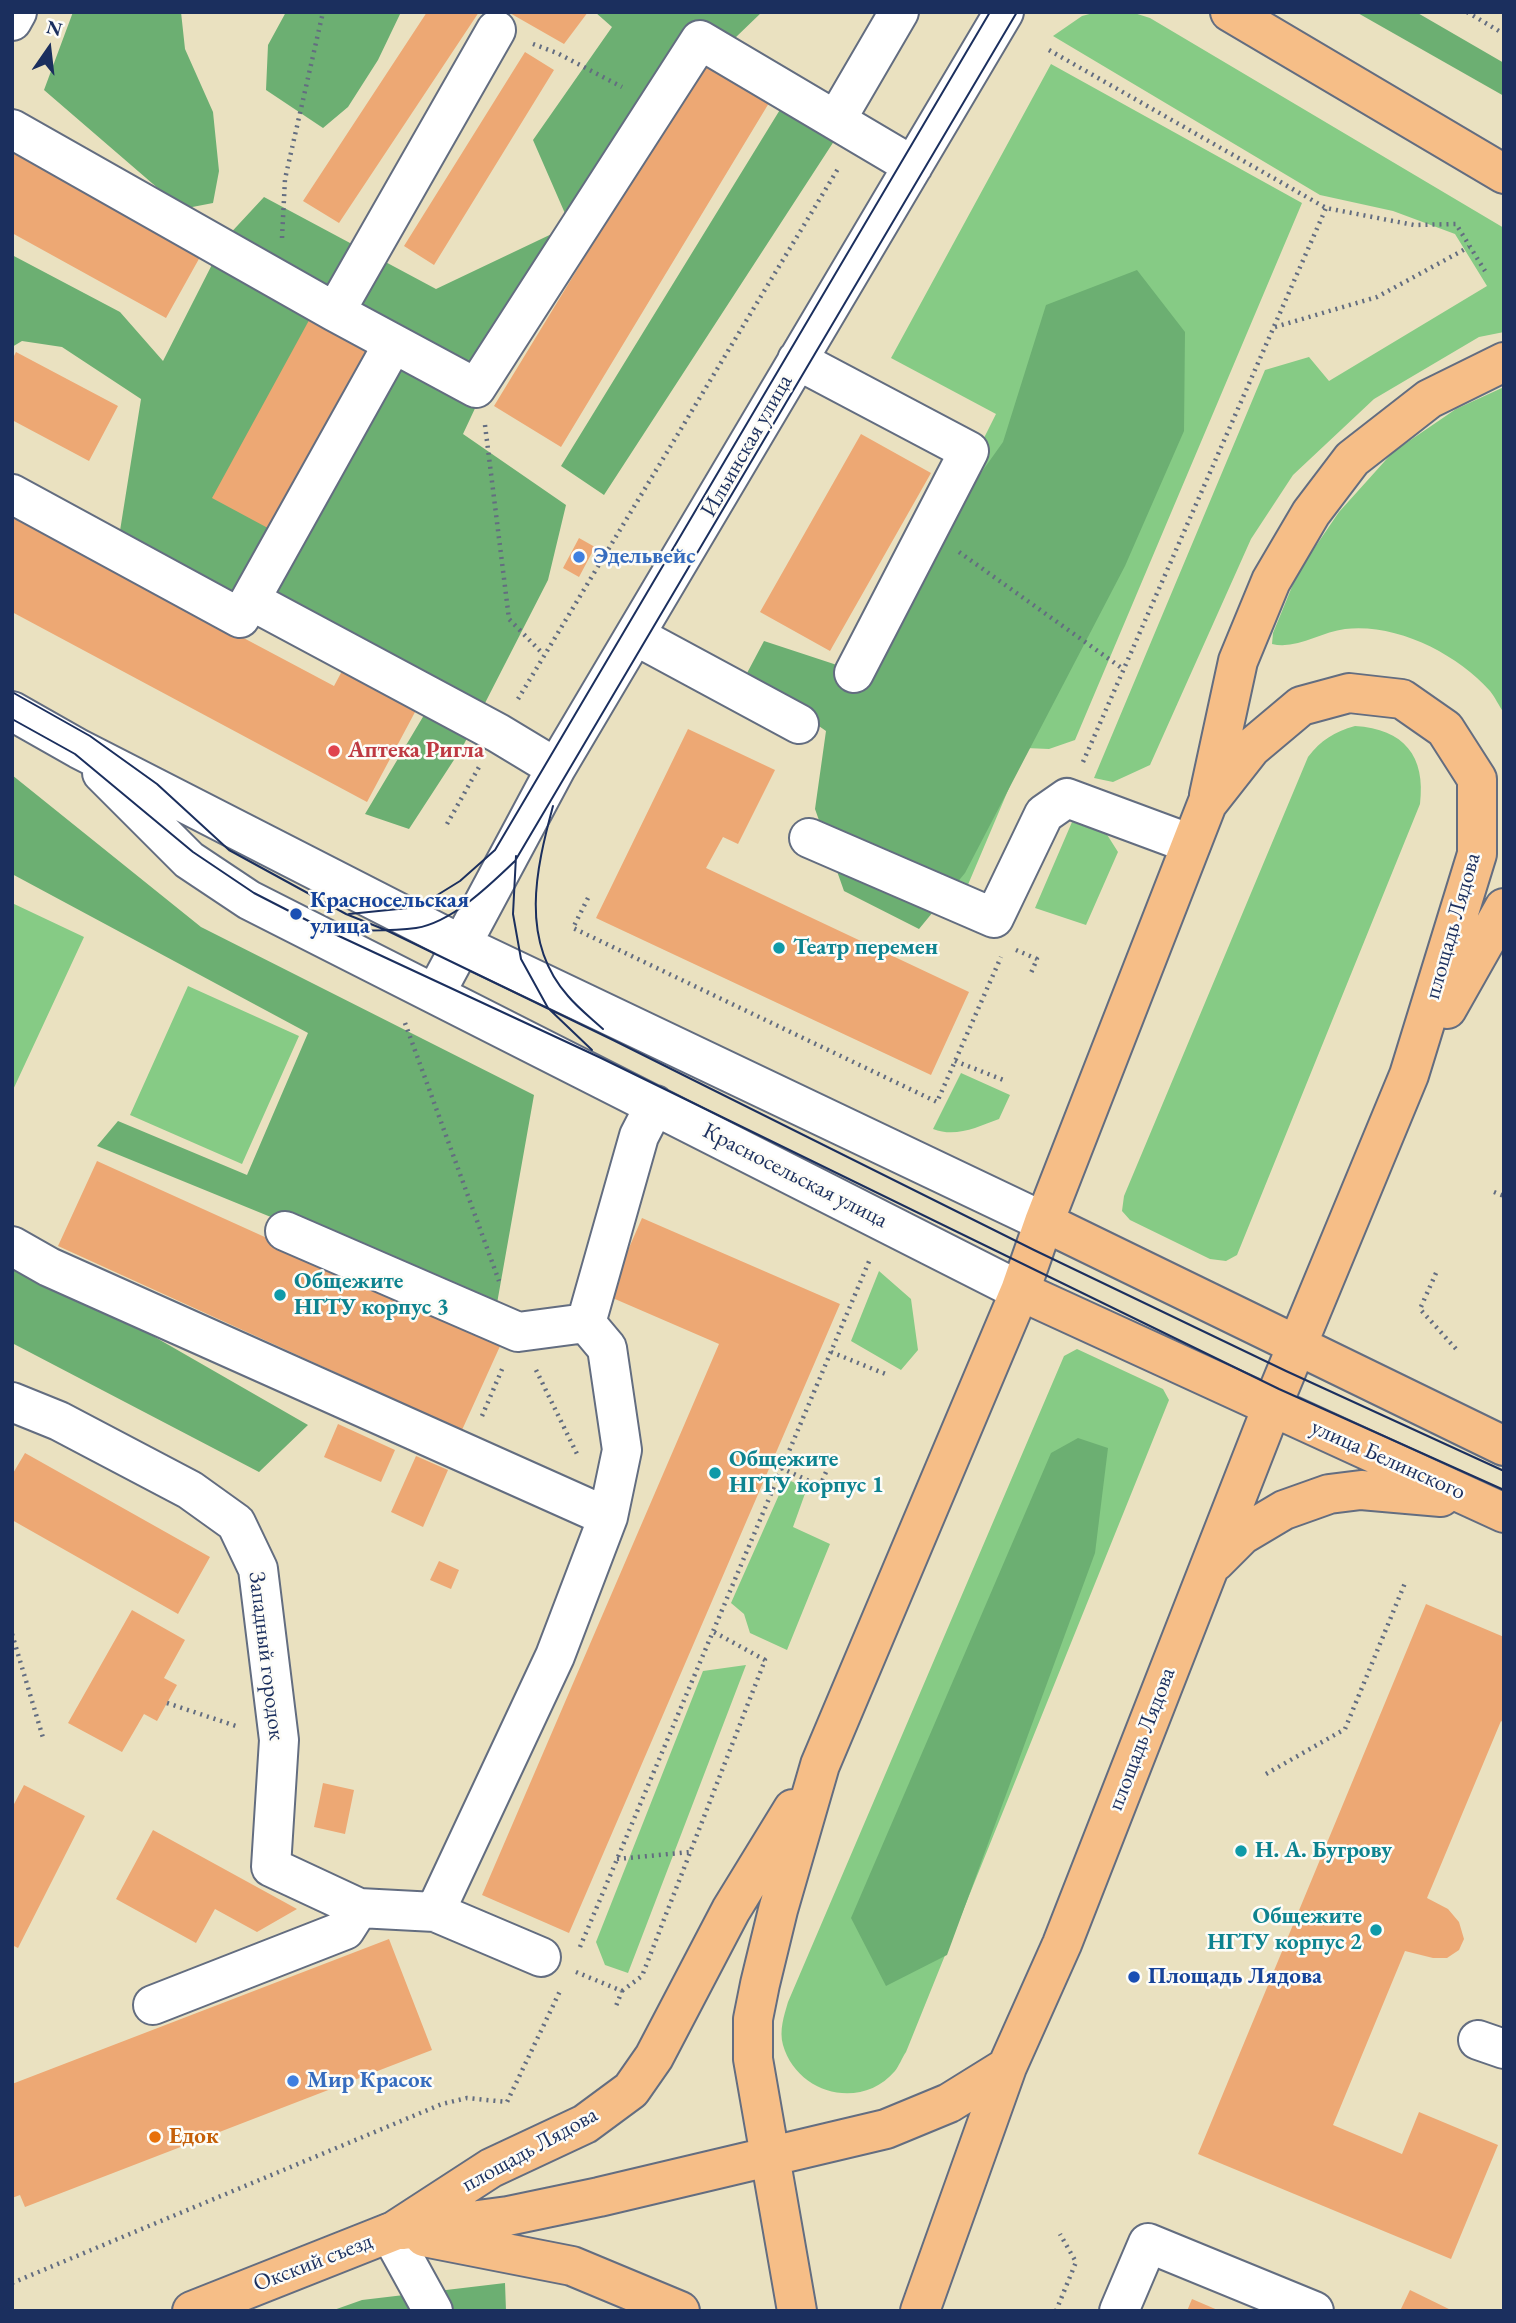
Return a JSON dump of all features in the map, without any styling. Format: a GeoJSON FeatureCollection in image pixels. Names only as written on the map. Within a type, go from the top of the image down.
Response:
{"type":"FeatureCollection","features":[{"type":"Feature","properties":{"kind":"main road"},"geometry":{"type":"LineString","coordinates":[[1230,12],[1504,174]]}},
{"type":"Feature","properties":{"kind":"main road"},"geometry":{"type":"LineString","coordinates":[[1207,804],[1238,661],[1271,582],[1311,513],[1352,459],[1418,407],[1504,362]]}},
{"type":"Feature","properties":{"kind":"main road","name":"площадь Лядова"},"geometry":{"type":"LineString","coordinates":[[797,2311],[753,2059],[753,2019],[778,1910],[820,1765],[1020,1291],[1044,1222],[1207,804],[1251,748],[1301,706],[1349,693],[1402,699],[1445,729],[1476,779],[1478,855],[1409,1075],[1271,1408],[1062,1944],[1007,2067],[920,2311]]}},
{"type":"Feature","properties":{"kind":"main road"},"geometry":{"type":"LineString","coordinates":[[1409,1075],[1504,908]]}},
{"type":"Feature","properties":{"kind":"main road"},"geometry":{"type":"LineString","coordinates":[[1044,1222],[1504,1446]]}},
{"type":"Feature","properties":{"kind":"main road"},"geometry":{"type":"LineString","coordinates":[[1020,1291],[1271,1408]]}},
{"type":"Feature","properties":{"kind":"main road","name":"улица Белинского"},"geometry":{"type":"LineString","coordinates":[[1271,1408],[1491,1507]]}},
{"type":"Feature","properties":{"kind":"main road"},"geometry":{"type":"LineString","coordinates":[[1208,1570],[1242,1535],[1284,1510],[1329,1494],[1361,1490],[1388,1491],[1491,1507]]}},
{"type":"Feature","properties":{"kind":"main road","name":"площадь Лядова"},"geometry":{"type":"LineString","coordinates":[[392,2232],[491,2168],[585,2124],[631,2090],[654,2057],[732,1910],[820,1765]]}},
{"type":"Feature","properties":{"kind":"main road","name":"площадь Лядова"},"geometry":{"type":"LineString","coordinates":[[392,2232],[522,2213],[599,2197],[886,2129],[948,2103],[1007,2067]]}},
{"type":"Feature","properties":{"kind":"main road"},"geometry":{"type":"LineString","coordinates":[[392,2232],[572,2266],[680,2311]]}},
{"type":"Feature","properties":{"kind":"main road","name":"Окский съезд"},"geometry":{"type":"LineString","coordinates":[[192,2311],[392,2232]]}},
{"type":"Feature","properties":{"kind":"street"},"geometry":{"type":"LineString","coordinates":[[12,21],[17,12]]}},
{"type":"Feature","properties":{"kind":"street"},"geometry":{"type":"LineString","coordinates":[[848,127],[899,12]]}},
{"type":"Feature","properties":{"kind":"street","name":"Ильинская улица"},"geometry":{"type":"LineString","coordinates":[[435,994],[556,768],[1004,12]]}},
{"type":"Feature","properties":{"kind":"street"},"geometry":{"type":"LineString","coordinates":[[335,312],[496,30]]}},
{"type":"Feature","properties":{"kind":"street"},"geometry":{"type":"LineString","coordinates":[[12,130],[475,388],[699,40],[913,166]]}},
{"type":"Feature","properties":{"kind":"street"},"geometry":{"type":"LineString","coordinates":[[12,494],[240,618],[393,344]]}},
{"type":"Feature","properties":{"kind":"street"},"geometry":{"type":"LineString","coordinates":[[797,360],[969,451],[854,673]]}},
{"type":"Feature","properties":{"kind":"street"},"geometry":{"type":"LineString","coordinates":[[250,600],[498,733],[556,768]]}},
{"type":"Feature","properties":{"kind":"street"},"geometry":{"type":"LineString","coordinates":[[636,636],[799,724]]}},
{"type":"Feature","properties":{"kind":"street","name":"Красносельская улица"},"geometry":{"type":"LineString","coordinates":[[12,711],[79,749],[460,944],[1044,1222]]}},
{"type":"Feature","properties":{"kind":"street","name":"Красносельская улица"},"geometry":{"type":"LineString","coordinates":[[79,749],[189,860],[249,900],[1020,1291]]}},
{"type":"Feature","properties":{"kind":"street"},"geometry":{"type":"LineString","coordinates":[[809,838],[994,918],[1044,814],[1067,798],[1191,845]]}},
{"type":"Feature","properties":{"kind":"street"},"geometry":{"type":"LineString","coordinates":[[586,1323],[639,1136],[655,1105]]}},
{"type":"Feature","properties":{"kind":"street"},"geometry":{"type":"LineString","coordinates":[[285,1231],[518,1332],[586,1323]]}},
{"type":"Feature","properties":{"kind":"street"},"geometry":{"type":"LineString","coordinates":[[12,1246],[49,1267],[608,1517]]}},
{"type":"Feature","properties":{"kind":"street"},"geometry":{"type":"LineString","coordinates":[[435,1912],[555,1656],[608,1517],[622,1450],[607,1348],[586,1323]]}},
{"type":"Feature","properties":{"kind":"street","name":"Западный городок"},"geometry":{"type":"LineString","coordinates":[[12,1402],[59,1421],[190,1490],[236,1523],[258,1569],[279,1740],[271,1867],[359,1908]]}},
{"type":"Feature","properties":{"kind":"street"},"geometry":{"type":"LineString","coordinates":[[153,2005],[345,1930],[359,1908],[435,1912],[556,1963]]}},
{"type":"Feature","properties":{"kind":"street"},"geometry":{"type":"LineString","coordinates":[[392,2232],[433,2311]]}},
{"type":"Feature","properties":{"kind":"street"},"geometry":{"type":"LineString","coordinates":[[1119,2311],[1148,2243],[1314,2311]]}},
{"type":"Feature","properties":{"kind":"path"},"geometry":{"type":"LineString","coordinates":[[281,281],[285,179],[323,12]]}},
{"type":"Feature","properties":{"kind":"path"},"geometry":{"type":"LineString","coordinates":[[1467,12],[1504,34]]}},
{"type":"Feature","properties":{"kind":"path"},"geometry":{"type":"LineString","coordinates":[[496,30],[557,53],[657,106]]}},
{"type":"Feature","properties":{"kind":"path"},"geometry":{"type":"LineString","coordinates":[[1049,50],[1326,208],[1414,225],[1456,224],[1485,271]]}},
{"type":"Feature","properties":{"kind":"path"},"geometry":{"type":"LineString","coordinates":[[447,824],[848,127]]}},
{"type":"Feature","properties":{"kind":"path"},"geometry":{"type":"LineString","coordinates":[[1067,798],[1326,208]]}},
{"type":"Feature","properties":{"kind":"path"},"geometry":{"type":"LineString","coordinates":[[1275,327],[1377,297],[1469,247]]}},
{"type":"Feature","properties":{"kind":"path"},"geometry":{"type":"LineString","coordinates":[[475,388],[484,419],[509,619],[543,654]]}},
{"type":"Feature","properties":{"kind":"path"},"geometry":{"type":"LineString","coordinates":[[928,530],[1123,670]]}},
{"type":"Feature","properties":{"kind":"path"},"geometry":{"type":"LineString","coordinates":[[588,898],[573,928],[937,1102],[1006,946],[1037,958],[1031,973]]}},
{"type":"Feature","properties":{"kind":"path"},"geometry":{"type":"LineString","coordinates":[[403,1018],[518,1332],[608,1517]]}},
{"type":"Feature","properties":{"kind":"path"},"geometry":{"type":"LineString","coordinates":[[955,1060],[1006,1081]]}},
{"type":"Feature","properties":{"kind":"path"},"geometry":{"type":"LineString","coordinates":[[1494,1192],[1504,1196]]}},
{"type":"Feature","properties":{"kind":"path"},"geometry":{"type":"LineString","coordinates":[[12,2283],[442,2104],[467,2098],[507,2102],[556,1963],[617,1859],[873,1254]]}},
{"type":"Feature","properties":{"kind":"path"},"geometry":{"type":"LineString","coordinates":[[1436,1273],[1420,1309],[1456,1349]]}},
{"type":"Feature","properties":{"kind":"path"},"geometry":{"type":"LineString","coordinates":[[466,1452],[518,1332]]}},
{"type":"Feature","properties":{"kind":"path"},"geometry":{"type":"LineString","coordinates":[[831,1352],[888,1375]]}},
{"type":"Feature","properties":{"kind":"path"},"geometry":{"type":"LineString","coordinates":[[781,1468],[820,1486],[826,1472]]}},
{"type":"Feature","properties":{"kind":"path"},"geometry":{"type":"LineString","coordinates":[[1266,1774],[1345,1729],[1405,1583]]}},
{"type":"Feature","properties":{"kind":"path"},"geometry":{"type":"LineString","coordinates":[[616,2006],[622,1991],[642,1976],[765,1660],[712,1631]]}},
{"type":"Feature","properties":{"kind":"path"},"geometry":{"type":"LineString","coordinates":[[12,1634],[44,1741]]}},
{"type":"Feature","properties":{"kind":"path"},"geometry":{"type":"LineString","coordinates":[[167,1703],[279,1740]]}},
{"type":"Feature","properties":{"kind":"path"},"geometry":{"type":"LineString","coordinates":[[617,1859],[690,1852]]}},
{"type":"Feature","properties":{"kind":"path"},"geometry":{"type":"LineString","coordinates":[[556,1963],[622,1991]]}},
{"type":"Feature","properties":{"kind":"path"},"geometry":{"type":"LineString","coordinates":[[1056,2311],[1076,2262],[1060,2234]]}},
{"type":"Feature","properties":{"kind":"green space"},"geometry":{"type":"Polygon","coordinates":[[[73,12],[181,12],[185,49],[213,112],[219,171],[213,203],[182,209],[44,90],[73,12]]]}},
{"type":"Feature","properties":{"kind":"green space"},"geometry":{"type":"Polygon","coordinates":[[[286,12],[401,12],[378,60],[348,107],[323,128],[266,90],[268,45],[286,12]]]}},
{"type":"Feature","properties":{"kind":"green space"},"geometry":{"type":"Polygon","coordinates":[[[595,12],[762,12],[735,38],[699,40],[567,218],[533,140],[612,27],[595,12]]]}},
{"type":"Feature","properties":{"kind":"green space"},"geometry":{"type":"Polygon","coordinates":[[[1097,12],[1131,12],[1150,18],[1504,228],[1504,332],[1479,337],[1374,399],[1293,475],[1251,539],[1150,765],[1113,782],[1094,778],[1265,370],[1309,357],[1329,381],[1487,286],[1455,234],[1393,211],[1320,195],[1053,36],[1082,16],[1097,12]]]}},
{"type":"Feature","properties":{"kind":"green space"},"geometry":{"type":"Polygon","coordinates":[[[1356,12],[1416,12],[1504,63],[1504,96],[1356,12]]]}},
{"type":"Feature","properties":{"kind":"green space"},"geometry":{"type":"Polygon","coordinates":[[[1051,64],[1302,203],[1075,740],[1049,749],[1026,748],[967,887],[830,838],[860,685],[996,414],[891,358],[1051,64]]]}},
{"type":"Feature","properties":{"kind":"green space"},"geometry":{"type":"Polygon","coordinates":[[[797,82],[838,135],[604,495],[561,466],[797,82]]]}},
{"type":"Feature","properties":{"kind":"green space"},"geometry":{"type":"Polygon","coordinates":[[[264,197],[436,289],[558,231],[463,434],[566,505],[548,580],[463,746],[409,829],[365,814],[436,695],[119,537],[141,399],[62,347],[22,341],[12,347],[12,255],[120,312],[163,361],[225,239],[264,197]]]}},
{"type":"Feature","properties":{"kind":"green space"},"geometry":{"type":"Polygon","coordinates":[[[1137,270],[1185,332],[1184,431],[1125,566],[965,873],[919,929],[844,891],[815,809],[826,731],[746,675],[764,641],[843,667],[1003,442],[1046,305],[1137,270]]]}},
{"type":"Feature","properties":{"kind":"green space"},"geometry":{"type":"Polygon","coordinates":[[[1504,387],[1504,713],[1490,691],[1460,664],[1443,653],[1404,636],[1364,628],[1345,629],[1290,645],[1272,644],[1273,633],[1298,572],[1339,512],[1393,452],[1456,409],[1504,387]]]}},
{"type":"Feature","properties":{"kind":"green space"},"geometry":{"type":"Polygon","coordinates":[[[1355,726],[1387,733],[1408,748],[1419,772],[1420,804],[1237,1255],[1226,1261],[1210,1259],[1130,1220],[1122,1211],[1124,1196],[1308,757],[1329,737],[1355,726]]]}},
{"type":"Feature","properties":{"kind":"green space"},"geometry":{"type":"Polygon","coordinates":[[[12,775],[201,927],[534,1095],[496,1309],[97,1146],[118,1121],[247,1175],[308,1033],[12,874],[12,775]]]}},
{"type":"Feature","properties":{"kind":"green space"},"geometry":{"type":"Polygon","coordinates":[[[1072,822],[1106,833],[1118,852],[1086,925],[1035,908],[1072,822]]]}},
{"type":"Feature","properties":{"kind":"green space"},"geometry":{"type":"Polygon","coordinates":[[[12,903],[84,937],[12,1092],[12,903]]]}},
{"type":"Feature","properties":{"kind":"green space"},"geometry":{"type":"Polygon","coordinates":[[[188,986],[299,1036],[242,1164],[130,1115],[188,986]]]}},
{"type":"Feature","properties":{"kind":"green space"},"geometry":{"type":"Polygon","coordinates":[[[961,1073],[1010,1095],[999,1119],[958,1132],[933,1129],[961,1073]]]}},
{"type":"Feature","properties":{"kind":"green space"},"geometry":{"type":"Polygon","coordinates":[[[12,1255],[308,1425],[259,1472],[12,1343],[12,1255]]]}},
{"type":"Feature","properties":{"kind":"green space"},"geometry":{"type":"Polygon","coordinates":[[[879,1271],[911,1299],[918,1350],[901,1370],[851,1341],[879,1271]]]}},
{"type":"Feature","properties":{"kind":"green space"},"geometry":{"type":"Polygon","coordinates":[[[1077,1349],[1163,1389],[1169,1400],[906,2052],[895,2071],[881,2083],[865,2091],[832,2091],[816,2085],[790,2062],[782,2034],[788,2002],[1064,1356],[1077,1349]]]}},
{"type":"Feature","properties":{"kind":"green space"},"geometry":{"type":"Polygon","coordinates":[[[1078,1438],[1108,1448],[1095,1553],[947,1955],[886,1986],[851,1918],[1051,1453],[1078,1438]]]}},
{"type":"Feature","properties":{"kind":"green space"},"geometry":{"type":"Polygon","coordinates":[[[786,1479],[807,1488],[793,1527],[830,1544],[787,1650],[750,1633],[744,1614],[731,1603],[786,1479]]]}},
{"type":"Feature","properties":{"kind":"green space"},"geometry":{"type":"Polygon","coordinates":[[[746,1665],[628,1973],[605,1965],[596,1942],[703,1671],[746,1665]]]}},
{"type":"Feature","properties":{"kind":"green space"},"geometry":{"type":"Polygon","coordinates":[[[505,2283],[506,2311],[331,2311],[362,2300],[505,2283]]]}},
{"type":"Feature","properties":{"kind":"building"},"geometry":{"type":"Polygon","coordinates":[[[427,12],[479,12],[339,223],[303,201],[427,12]]]}},
{"type":"Feature","properties":{"kind":"building"},"geometry":{"type":"Polygon","coordinates":[[[508,12],[588,12],[564,44],[508,12]]]}},
{"type":"Feature","properties":{"kind":"building"},"geometry":{"type":"Polygon","coordinates":[[[525,52],[554,70],[434,265],[404,246],[525,52]]]}},
{"type":"Feature","properties":{"kind":"building"},"geometry":{"type":"Polygon","coordinates":[[[706,58],[772,98],[561,447],[494,406],[706,58]]]}},
{"type":"Feature","properties":{"kind":"building"},"geometry":{"type":"Polygon","coordinates":[[[19,146],[205,248],[166,318],[12,233],[12,158],[19,146]]]}},
{"type":"Feature","properties":{"kind":"building"},"geometry":{"type":"Polygon","coordinates":[[[313,313],[380,349],[279,534],[212,498],[313,313]]]}},
{"type":"Feature","properties":{"kind":"building"},"geometry":{"type":"Polygon","coordinates":[[[16,352],[118,406],[89,461],[12,420],[12,360],[16,352]]]}},
{"type":"Feature","properties":{"kind":"building"},"geometry":{"type":"Polygon","coordinates":[[[861,434],[931,473],[830,651],[760,612],[861,434]]]}},
{"type":"Feature","properties":{"kind":"building"},"geometry":{"type":"Polygon","coordinates":[[[12,515],[334,686],[349,658],[422,699],[367,802],[12,612],[12,515]]]}},
{"type":"Feature","properties":{"kind":"building","name":"Эдельвейс"},"geometry":{"type":"Polygon","coordinates":[[[579,538],[595,547],[579,577],[563,568],[579,538]]]}},
{"type":"Feature","properties":{"kind":"building"},"geometry":{"type":"Polygon","coordinates":[[[688,729],[775,770],[738,844],[723,837],[706,868],[969,992],[931,1075],[596,918],[688,729]]]}},
{"type":"Feature","properties":{"kind":"building","name":"Общежите НГТУ корпус 3"},"geometry":{"type":"Polygon","coordinates":[[[97,1161],[501,1344],[462,1430],[58,1246],[97,1161]]]}},
{"type":"Feature","properties":{"kind":"building","name":"Общежите НГТУ корпус 1"},"geometry":{"type":"Polygon","coordinates":[[[642,1218],[840,1304],[569,1933],[482,1895],[719,1344],[608,1296],[642,1218]]]}},
{"type":"Feature","properties":{"kind":"building"},"geometry":{"type":"Polygon","coordinates":[[[338,1424],[395,1450],[381,1482],[324,1457],[338,1424]]]}},
{"type":"Feature","properties":{"kind":"building"},"geometry":{"type":"Polygon","coordinates":[[[25,1453],[210,1557],[178,1614],[12,1520],[12,1475],[25,1453]]]}},
{"type":"Feature","properties":{"kind":"building"},"geometry":{"type":"Polygon","coordinates":[[[416,1456],[448,1470],[423,1527],[391,1512],[416,1456]]]}},
{"type":"Feature","properties":{"kind":"building"},"geometry":{"type":"Polygon","coordinates":[[[439,1561],[459,1570],[451,1589],[430,1580],[439,1561]]]}},
{"type":"Feature","properties":{"kind":"building","name":"Общежите НГТУ корпус 2"},"geometry":{"type":"Polygon","coordinates":[[[1426,1604],[1504,1637],[1504,1723],[1501,1721],[1427,1898],[1448,1909],[1459,1922],[1464,1939],[1459,1950],[1447,1958],[1433,1958],[1405,1951],[1333,2125],[1402,2154],[1419,2112],[1498,2145],[1451,2259],[1198,2154],[1426,1604]]]}},
{"type":"Feature","properties":{"kind":"building"},"geometry":{"type":"Polygon","coordinates":[[[132,1610],[185,1640],[164,1678],[177,1685],[157,1721],[144,1714],[122,1752],[68,1723],[132,1610]]]}},
{"type":"Feature","properties":{"kind":"building"},"geometry":{"type":"Polygon","coordinates":[[[323,1783],[354,1790],[345,1834],[314,1827],[323,1783]]]}},
{"type":"Feature","properties":{"kind":"building"},"geometry":{"type":"Polygon","coordinates":[[[24,1785],[85,1816],[18,1948],[12,1945],[12,1808],[24,1785]]]}},
{"type":"Feature","properties":{"kind":"building"},"geometry":{"type":"Polygon","coordinates":[[[153,1830],[297,1909],[257,1932],[215,1909],[196,1943],[116,1899],[153,1830]]]}},
{"type":"Feature","properties":{"kind":"building"},"geometry":{"type":"Polygon","coordinates":[[[389,1939],[432,2050],[25,2207],[20,2195],[12,2198],[12,2084],[389,1939]]]}},
{"type":"Feature","properties":{"kind":"building"},"geometry":{"type":"Polygon","coordinates":[[[1410,2290],[1453,2311],[1400,2311],[1410,2290]]]}},
{"type":"Feature","properties":{"kind":"building"},"geometry":{"type":"Polygon","coordinates":[[[1192,2299],[1220,2311],[1187,2311],[1192,2299]]]}},
{"type":"Feature","properties":{"kind":"tram line"},"geometry":{"type":"LineString","coordinates":[[349,914],[418,907],[460,881],[495,850],[990,12]]}},
{"type":"Feature","properties":{"kind":"tram line"},"geometry":{"type":"LineString","coordinates":[[333,930],[396,930],[430,924],[469,902],[515,861],[1017,12]]}},
{"type":"Feature","properties":{"kind":"tram line"},"geometry":{"type":"LineString","coordinates":[[12,692],[90,736],[157,784],[229,850],[346,914],[388,931],[613,1040],[1034,1250],[1286,1371],[1504,1471]]}},
{"type":"Feature","properties":{"kind":"tram line"},"geometry":{"type":"LineString","coordinates":[[12,719],[75,754],[193,852],[254,893],[326,930],[601,1058],[1279,1389],[1504,1490]]}},
{"type":"Feature","properties":{"kind":"tram line"},"geometry":{"type":"LineString","coordinates":[[553,806],[537,879],[537,928],[553,975],[572,1000],[603,1029]]}},
{"type":"Feature","properties":{"kind":"tram line"},"geometry":{"type":"LineString","coordinates":[[516,856],[513,914],[521,959],[548,1008],[592,1050]]}},
{"type":"Feature","properties":{"kind":"place","name":"Эдельвейс"},"geometry":{"type":"Point","coordinates":[579,557]}},
{"type":"Feature","properties":{"kind":"place","name":"Аптека Ригла"},"geometry":{"type":"Point","coordinates":[334,751]}},
{"type":"Feature","properties":{"kind":"place","name":"Красносельская улица"},"geometry":{"type":"Point","coordinates":[296,914]}},
{"type":"Feature","properties":{"kind":"place","name":"Театр перемен"},"geometry":{"type":"Point","coordinates":[779,948]}},
{"type":"Feature","properties":{"kind":"place","name":"Общежите НГТУ корпус 3"},"geometry":{"type":"Point","coordinates":[280,1295]}},
{"type":"Feature","properties":{"kind":"place","name":"Общежите НГТУ корпус 1"},"geometry":{"type":"Point","coordinates":[715,1473]}},
{"type":"Feature","properties":{"kind":"place","name":"Н. А. Бугрову"},"geometry":{"type":"Point","coordinates":[1241,1851]}},
{"type":"Feature","properties":{"kind":"place","name":"Общежите НГТУ корпус 2"},"geometry":{"type":"Point","coordinates":[1376,1930]}},
{"type":"Feature","properties":{"kind":"place","name":"Площадь Лядова"},"geometry":{"type":"Point","coordinates":[1134,1977]}},
{"type":"Feature","properties":{"kind":"place","name":"Мир Красок"},"geometry":{"type":"Point","coordinates":[293,2081]}},
{"type":"Feature","properties":{"kind":"place","name":"Едок"},"geometry":{"type":"Point","coordinates":[155,2137]}}]}
